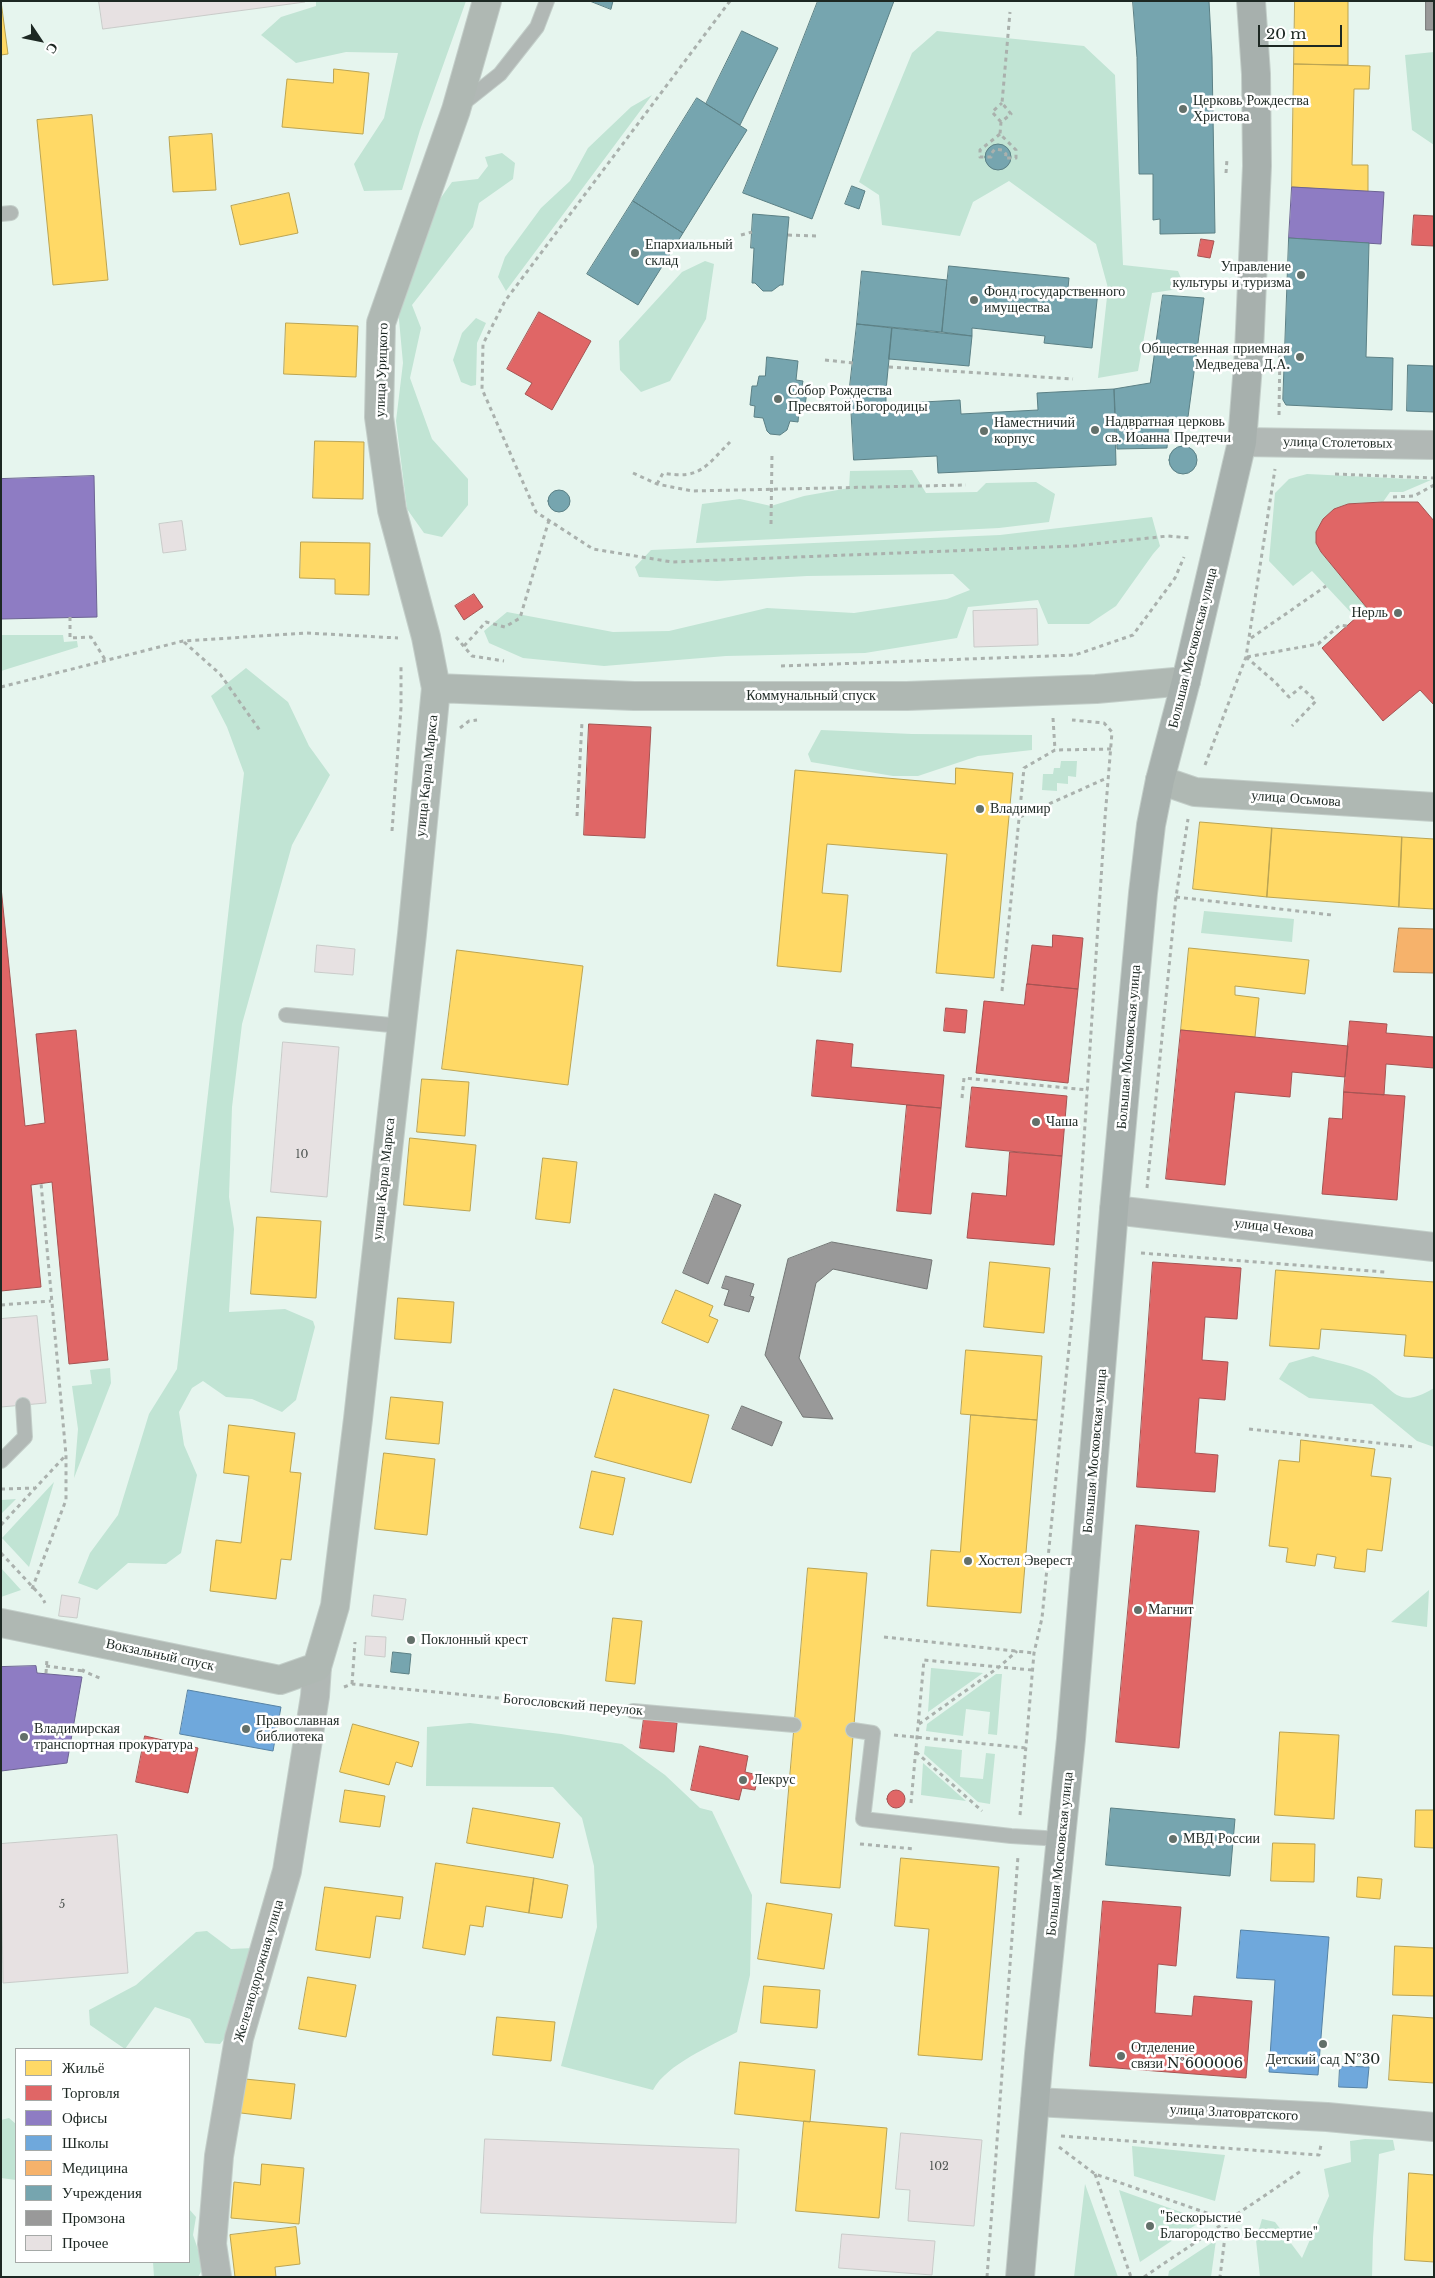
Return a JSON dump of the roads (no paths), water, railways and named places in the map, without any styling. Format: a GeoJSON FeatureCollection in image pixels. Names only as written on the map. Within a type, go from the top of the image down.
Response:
{"type":"FeatureCollection","features":[{"type":"Feature","properties":{"kind":"main road","name":"улица Урицкого"},"geometry":{"type":"LineString","coordinates":[[436,688],[426,637],[392,510],[379,417],[381,323],[456,110],[487,1]]}},
{"type":"Feature","properties":{"kind":"main road","name":"Большая Московская улица"},"geometry":{"type":"LineString","coordinates":[[1020,2277],[1082,1617],[1114,1210],[1151,825],[1160,780],[1186,681],[1242,442],[1249,352],[1257,166],[1256,74],[1251,1]]}},
{"type":"Feature","properties":{"kind":"main road","name":"Коммунальный спуск"},"geometry":{"type":"LineString","coordinates":[[436,688],[634,696],[907,696],[1096,689],[1186,681]]}},
{"type":"Feature","properties":{"kind":"main road","name":"улица Карла Маркса"},"geometry":{"type":"LineString","coordinates":[[317,1667],[335,1606],[358,1420],[436,688]]}},
{"type":"Feature","properties":{"kind":"main road","name":"улица Осьмова"},"geometry":{"type":"LineString","coordinates":[[1160,780],[1194,792],[1434,807]]}},
{"type":"Feature","properties":{"kind":"main road","name":"Вокзальный спуск"},"geometry":{"type":"LineString","coordinates":[[1,1623],[280,1680],[317,1667]]}},
{"type":"Feature","properties":{"kind":"street","name":"улица Столетовых"},"geometry":{"type":"LineString","coordinates":[[1242,442],[1434,445]]}},
{"type":"Feature","properties":{"kind":"street","name":"улица Чехова"},"geometry":{"type":"LineString","coordinates":[[1114,1210],[1434,1247]]}},
{"type":"Feature","properties":{"kind":"street","name":"Железнодорожная улица"},"geometry":{"type":"LineString","coordinates":[[217,2277],[212,2244],[219,2156],[239,2038],[287,1871],[315,1696],[317,1667]]}},
{"type":"Feature","properties":{"kind":"street","name":"улица Златовратского"},"geometry":{"type":"LineString","coordinates":[[1035,2102],[1327,2117],[1434,2127]]}},
{"type":"Feature","properties":{"kind":"lane"},"geometry":{"type":"LineString","coordinates":[[456,110],[500,74],[537,27],[547,1]]}},
{"type":"Feature","properties":{"kind":"lane"},"geometry":{"type":"LineString","coordinates":[[286,1015],[401,1026]]}},
{"type":"Feature","properties":{"kind":"lane"},"geometry":{"type":"LineString","coordinates":[[1,1461],[25,1437],[24,1405]]}},
{"type":"Feature","properties":{"kind":"lane","name":"Богословский переулок"},"geometry":{"type":"LineString","coordinates":[[633,1711],[794,1725]]}},
{"type":"Feature","properties":{"kind":"lane"},"geometry":{"type":"LineString","coordinates":[[853,1730],[873,1733],[862,1819],[1015,1836],[1061,1839]]}},
{"type":"Feature","properties":{"kind":"place","name":"Церковь Рождества Христова"},"geometry":{"type":"Point","coordinates":[1183,109]}},
{"type":"Feature","properties":{"kind":"place","name":"Епархиальный склад"},"geometry":{"type":"Point","coordinates":[635,253]}},
{"type":"Feature","properties":{"kind":"place","name":"Управление культуры и туризма"},"geometry":{"type":"Point","coordinates":[1301,275]}},
{"type":"Feature","properties":{"kind":"place","name":"Фонд государственного имущества"},"geometry":{"type":"Point","coordinates":[974,300]}},
{"type":"Feature","properties":{"kind":"place","name":"Общественная приемная Медведева Д.А."},"geometry":{"type":"Point","coordinates":[1300,357]}},
{"type":"Feature","properties":{"kind":"place","name":"Собор Рождества Пресвятой Богородицы"},"geometry":{"type":"Point","coordinates":[778,399]}},
{"type":"Feature","properties":{"kind":"place","name":"Надвратная церковь св. Иоанна Предтечи"},"geometry":{"type":"Point","coordinates":[1095,430]}},
{"type":"Feature","properties":{"kind":"place","name":"Наместничий корпус"},"geometry":{"type":"Point","coordinates":[984,431]}},
{"type":"Feature","properties":{"kind":"place","name":"Нерль"},"geometry":{"type":"Point","coordinates":[1398,613]}},
{"type":"Feature","properties":{"kind":"place","name":"Владимир"},"geometry":{"type":"Point","coordinates":[980,809]}},
{"type":"Feature","properties":{"kind":"place","name":"Чаша"},"geometry":{"type":"Point","coordinates":[1036,1122]}},
{"type":"Feature","properties":{"kind":"place","name":"Хостел Эверест"},"geometry":{"type":"Point","coordinates":[968,1561]}},
{"type":"Feature","properties":{"kind":"place","name":"Магнит"},"geometry":{"type":"Point","coordinates":[1138,1610]}},
{"type":"Feature","properties":{"kind":"place","name":"Поклонный крест"},"geometry":{"type":"Point","coordinates":[411,1640]}},
{"type":"Feature","properties":{"kind":"place","name":"Православная библиотека"},"geometry":{"type":"Point","coordinates":[246,1729]}},
{"type":"Feature","properties":{"kind":"place","name":"Владимирская транспортная прокуратура"},"geometry":{"type":"Point","coordinates":[24,1737]}},
{"type":"Feature","properties":{"kind":"place","name":"Лекрус"},"geometry":{"type":"Point","coordinates":[743,1780]}},
{"type":"Feature","properties":{"kind":"place","name":"МВД России"},"geometry":{"type":"Point","coordinates":[1173,1839]}},
{"type":"Feature","properties":{"kind":"place","name":"Детский сад №30"},"geometry":{"type":"Point","coordinates":[1323,2044]}},
{"type":"Feature","properties":{"kind":"place","name":"Отделение связи №600006"},"geometry":{"type":"Point","coordinates":[1121,2056]}},
{"type":"Feature","properties":{"kind":"place","name":"\"Бескорыстие Благородство Бессмертие\""},"geometry":{"type":"Point","coordinates":[1150,2226]}}]}
